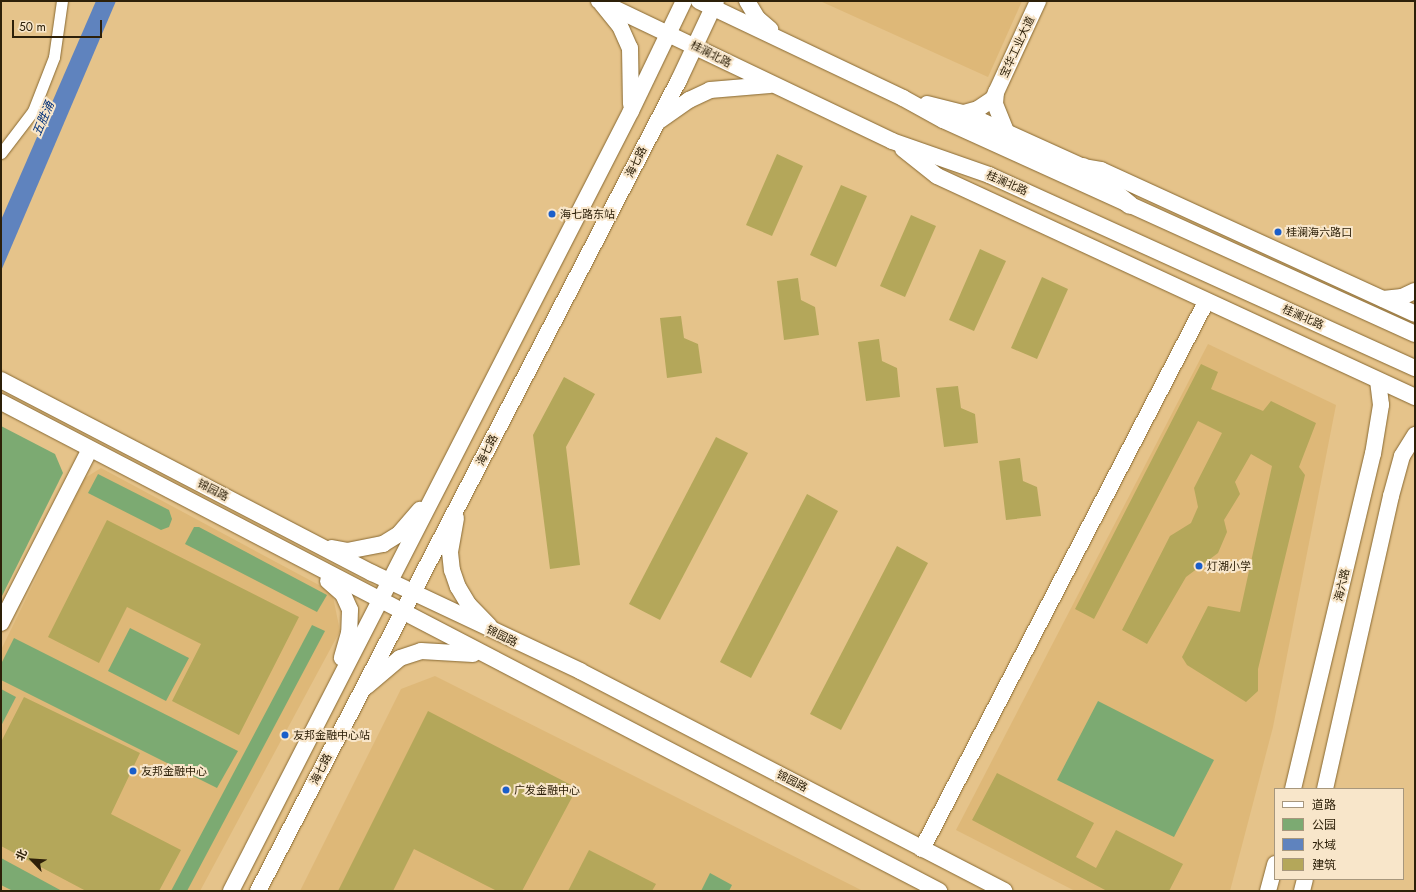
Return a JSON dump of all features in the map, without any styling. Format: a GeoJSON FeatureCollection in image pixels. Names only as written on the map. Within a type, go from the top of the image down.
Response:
{"type":"FeatureCollection","features":[{"type":"Feature","properties":{"kind":"main road"},"geometry":{"type":"LineString","coordinates":[[600,1],[620,26],[630,48],[631,111]]}},
{"type":"Feature","properties":{"kind":"main road","name":"桂澜北路"},"geometry":{"type":"LineString","coordinates":[[600,1],[695,46],[771,85],[892,141],[989,175],[1415,368]]}},
{"type":"Feature","properties":{"kind":"main road"},"geometry":{"type":"LineString","coordinates":[[231,891],[337,681],[390,582],[631,111],[684,1]]}},
{"type":"Feature","properties":{"kind":"main road"},"geometry":{"type":"LineString","coordinates":[[699,1],[715,4],[785,41],[903,98],[943,120],[1415,334]]}},
{"type":"Feature","properties":{"kind":"main road"},"geometry":{"type":"LineString","coordinates":[[747,1],[758,19],[785,41]]}},
{"type":"Feature","properties":{"kind":"main road","name":"宝华工业大道"},"geometry":{"type":"LineString","coordinates":[[996,92],[1038,1]]}},
{"type":"Feature","properties":{"kind":"main road","name":"海七路"},"geometry":{"type":"LineString","coordinates":[[258,891],[401,612],[459,504],[657,122],[715,4]]}},
{"type":"Feature","properties":{"kind":"main road"},"geometry":{"type":"LineString","coordinates":[[657,122],[689,100],[710,90],[771,85]]}},
{"type":"Feature","properties":{"kind":"main road"},"geometry":{"type":"LineString","coordinates":[[964,113],[987,103],[996,92]]}},
{"type":"Feature","properties":{"kind":"main road"},"geometry":{"type":"LineString","coordinates":[[996,92],[995,104],[1007,133]]}},
{"type":"Feature","properties":{"kind":"main road"},"geometry":{"type":"LineString","coordinates":[[903,98],[964,113],[1083,167],[1101,170],[1415,314]]}},
{"type":"Feature","properties":{"kind":"main road"},"geometry":{"type":"LineString","coordinates":[[892,141],[937,176],[1206,302],[1415,397]]}},
{"type":"Feature","properties":{"kind":"main road"},"geometry":{"type":"LineString","coordinates":[[1083,167],[1130,205]]}},
{"type":"Feature","properties":{"kind":"main road"},"geometry":{"type":"LineString","coordinates":[[1383,299],[1402,297],[1415,291]]}},
{"type":"Feature","properties":{"kind":"main road"},"geometry":{"type":"LineString","coordinates":[[922,848],[1206,302]]}},
{"type":"Feature","properties":{"kind":"main road","name":"锦园路"},"geometry":{"type":"LineString","coordinates":[[1,380],[317,545],[496,633],[580,671],[1004,891]]}},
{"type":"Feature","properties":{"kind":"main road","name":"海六路"},"geometry":{"type":"LineString","coordinates":[[1293,788],[1373,454],[1381,405],[1378,381]]}},
{"type":"Feature","properties":{"kind":"main road","name":"锦园路"},"geometry":{"type":"LineString","coordinates":[[1,402],[308,564],[939,891]]}},
{"type":"Feature","properties":{"kind":"main road"},"geometry":{"type":"LineString","coordinates":[[1325,788],[1402,456],[1415,435]]}},
{"type":"Feature","properties":{"kind":"main road"},"geometry":{"type":"LineString","coordinates":[[1,624],[90,449]]}},
{"type":"Feature","properties":{"kind":"main road"},"geometry":{"type":"LineString","coordinates":[[317,545],[347,551],[383,544],[399,534],[436,491]]}},
{"type":"Feature","properties":{"kind":"main road"},"geometry":{"type":"LineString","coordinates":[[459,504],[450,552],[452,570],[458,587],[469,605],[496,633]]}},
{"type":"Feature","properties":{"kind":"main road"},"geometry":{"type":"LineString","coordinates":[[308,564],[343,594],[350,610],[349,633],[337,681]]}},
{"type":"Feature","properties":{"kind":"main road"},"geometry":{"type":"LineString","coordinates":[[359,694],[400,658],[421,651],[485,656]]}},
{"type":"Feature","properties":{"kind":"main road"},"geometry":{"type":"LineString","coordinates":[[1268,891],[1274,868]]}},
{"type":"Feature","properties":{"kind":"main road"},"geometry":{"type":"LineString","coordinates":[[1302,891],[1305,880]]}},
{"type":"Feature","properties":{"kind":"street"},"geometry":{"type":"LineString","coordinates":[[1,153],[33,112],[54,57],[62,1]]}},
{"type":"Feature","properties":{"kind":"shaded area"},"geometry":{"type":"Polygon","coordinates":[[[820,1],[1022,1],[988,77],[820,1]]]}},
{"type":"Feature","properties":{"kind":"shaded area","name":"灯湖小学"},"geometry":{"type":"Polygon","coordinates":[[[1208,344],[1336,405],[1273,727],[1230,891],[1075,891],[956,830],[1208,344]]]}},
{"type":"Feature","properties":{"kind":"shaded area","name":"友邦金融中心"},"geometry":{"type":"Polygon","coordinates":[[[101,468],[332,592],[340,631],[200,891],[1,891],[1,650],[85,478],[101,468]]]}},
{"type":"Feature","properties":{"kind":"shaded area","name":"广发金融中心"},"geometry":{"type":"Polygon","coordinates":[[[435,676],[863,891],[300,891],[401,689],[435,676]]]}},
{"type":"Feature","properties":{"kind":"green space"},"geometry":{"type":"Polygon","coordinates":[[[1,426],[55,454],[63,473],[1,598],[1,426]]]}},
{"type":"Feature","properties":{"kind":"green space"},"geometry":{"type":"Polygon","coordinates":[[[98,474],[169,510],[172,519],[169,527],[161,530],[88,493],[98,474]]]}},
{"type":"Feature","properties":{"kind":"green space"},"geometry":{"type":"Polygon","coordinates":[[[194,527],[199,527],[327,595],[317,612],[185,544],[194,527]]]}},
{"type":"Feature","properties":{"kind":"green space"},"geometry":{"type":"Polygon","coordinates":[[[312,625],[325,631],[187,891],[171,891],[312,625]]]}},
{"type":"Feature","properties":{"kind":"green space"},"geometry":{"type":"Polygon","coordinates":[[[130,628],[189,658],[166,701],[108,671],[130,628]]]}},
{"type":"Feature","properties":{"kind":"green space"},"geometry":{"type":"Polygon","coordinates":[[[14,638],[238,751],[217,788],[1,680],[1,664],[14,638]]]}},
{"type":"Feature","properties":{"kind":"green space"},"geometry":{"type":"Polygon","coordinates":[[[1,689],[16,697],[1,726],[1,689]]]}},
{"type":"Feature","properties":{"kind":"green space"},"geometry":{"type":"Polygon","coordinates":[[[1098,701],[1214,760],[1174,837],[1057,780],[1098,701]]]}},
{"type":"Feature","properties":{"kind":"green space"},"geometry":{"type":"Polygon","coordinates":[[[1,858],[62,891],[13,891],[1,885],[1,858]]]}},
{"type":"Feature","properties":{"kind":"green space"},"geometry":{"type":"Polygon","coordinates":[[[710,873],[732,885],[729,891],[701,891],[710,873]]]}},
{"type":"Feature","properties":{"kind":"water"},"geometry":{"type":"Polygon","coordinates":[[[96,1],[116,1],[1,271],[1,220],[96,1]]]}},
{"type":"Feature","properties":{"kind":"building"},"geometry":{"type":"Polygon","coordinates":[[[777,154],[803,166],[772,236],[746,225],[777,154]]]}},
{"type":"Feature","properties":{"kind":"building"},"geometry":{"type":"Polygon","coordinates":[[[841,185],[867,196],[836,267],[810,255],[841,185]]]}},
{"type":"Feature","properties":{"kind":"building"},"geometry":{"type":"Polygon","coordinates":[[[911,215],[936,226],[905,297],[880,286],[911,215]]]}},
{"type":"Feature","properties":{"kind":"building"},"geometry":{"type":"Polygon","coordinates":[[[980,249],[1006,261],[974,331],[949,320],[980,249]]]}},
{"type":"Feature","properties":{"kind":"building"},"geometry":{"type":"Polygon","coordinates":[[[1042,277],[1068,289],[1037,359],[1011,348],[1042,277]]]}},
{"type":"Feature","properties":{"kind":"building"},"geometry":{"type":"Polygon","coordinates":[[[798,278],[801,300],[815,307],[819,335],[784,340],[777,281],[798,278]]]}},
{"type":"Feature","properties":{"kind":"building"},"geometry":{"type":"Polygon","coordinates":[[[681,316],[684,338],[698,344],[702,373],[667,378],[660,318],[681,316]]]}},
{"type":"Feature","properties":{"kind":"building"},"geometry":{"type":"Polygon","coordinates":[[[879,339],[882,361],[897,368],[900,397],[866,401],[858,342],[879,339]]]}},
{"type":"Feature","properties":{"kind":"building"},"geometry":{"type":"Polygon","coordinates":[[[1201,364],[1218,372],[1211,389],[1263,411],[1271,401],[1316,423],[1299,467],[1305,475],[1258,669],[1258,691],[1246,702],[1187,665],[1182,657],[1208,606],[1240,612],[1272,466],[1251,454],[1235,482],[1240,494],[1224,520],[1227,532],[1218,553],[1186,577],[1147,644],[1122,630],[1170,536],[1191,523],[1198,507],[1194,488],[1222,433],[1198,421],[1094,619],[1075,609],[1201,364]]]}},
{"type":"Feature","properties":{"kind":"building"},"geometry":{"type":"Polygon","coordinates":[[[564,377],[595,394],[566,447],[580,565],[550,569],[533,435],[564,377]]]}},
{"type":"Feature","properties":{"kind":"building"},"geometry":{"type":"Polygon","coordinates":[[[958,386],[961,408],[975,414],[978,443],[944,447],[936,388],[958,386]]]}},
{"type":"Feature","properties":{"kind":"building"},"geometry":{"type":"Polygon","coordinates":[[[716,437],[748,453],[660,620],[629,604],[716,437]]]}},
{"type":"Feature","properties":{"kind":"building"},"geometry":{"type":"Polygon","coordinates":[[[1020,458],[1023,481],[1037,487],[1041,516],[1006,520],[999,461],[1020,458]]]}},
{"type":"Feature","properties":{"kind":"building"},"geometry":{"type":"Polygon","coordinates":[[[807,494],[838,511],[751,678],[720,662],[807,494]]]}},
{"type":"Feature","properties":{"kind":"building"},"geometry":{"type":"Polygon","coordinates":[[[107,520],[299,617],[239,735],[172,701],[201,644],[127,607],[99,663],[48,637],[107,520]]]}},
{"type":"Feature","properties":{"kind":"building"},"geometry":{"type":"Polygon","coordinates":[[[897,546],[928,563],[841,730],[810,714],[897,546]]]}},
{"type":"Feature","properties":{"kind":"building"},"geometry":{"type":"Polygon","coordinates":[[[24,697],[140,753],[111,814],[181,850],[159,891],[86,891],[1,846],[1,742],[24,697]]]}},
{"type":"Feature","properties":{"kind":"building"},"geometry":{"type":"Polygon","coordinates":[[[428,711],[577,788],[522,891],[497,891],[414,849],[393,891],[338,891],[428,711]]]}},
{"type":"Feature","properties":{"kind":"building"},"geometry":{"type":"Polygon","coordinates":[[[997,773],[1094,823],[1076,857],[1096,868],[1116,830],[1183,864],[1169,891],[1107,891],[972,820],[997,773]]]}},
{"type":"Feature","properties":{"kind":"building"},"geometry":{"type":"Polygon","coordinates":[[[589,850],[656,884],[652,891],[568,891],[589,850]]]}},
{"type":"Feature","properties":{"kind":"place","name":"海七路东站"},"geometry":{"type":"Point","coordinates":[552,214]}},
{"type":"Feature","properties":{"kind":"place","name":"桂澜海六路口"},"geometry":{"type":"Point","coordinates":[1278,232]}},
{"type":"Feature","properties":{"kind":"place","name":"灯湖小学"},"geometry":{"type":"Point","coordinates":[1199,566]}},
{"type":"Feature","properties":{"kind":"place","name":"友邦金融中心站"},"geometry":{"type":"Point","coordinates":[285,735]}},
{"type":"Feature","properties":{"kind":"place","name":"友邦金融中心"},"geometry":{"type":"Point","coordinates":[133,771]}},
{"type":"Feature","properties":{"kind":"place","name":"广发金融中心"},"geometry":{"type":"Point","coordinates":[506,790]}},
{"type":"Feature","properties":{"kind":"water label","name":"五胜涌"},"geometry":{"type":"Point","coordinates":[44,119]}}]}
